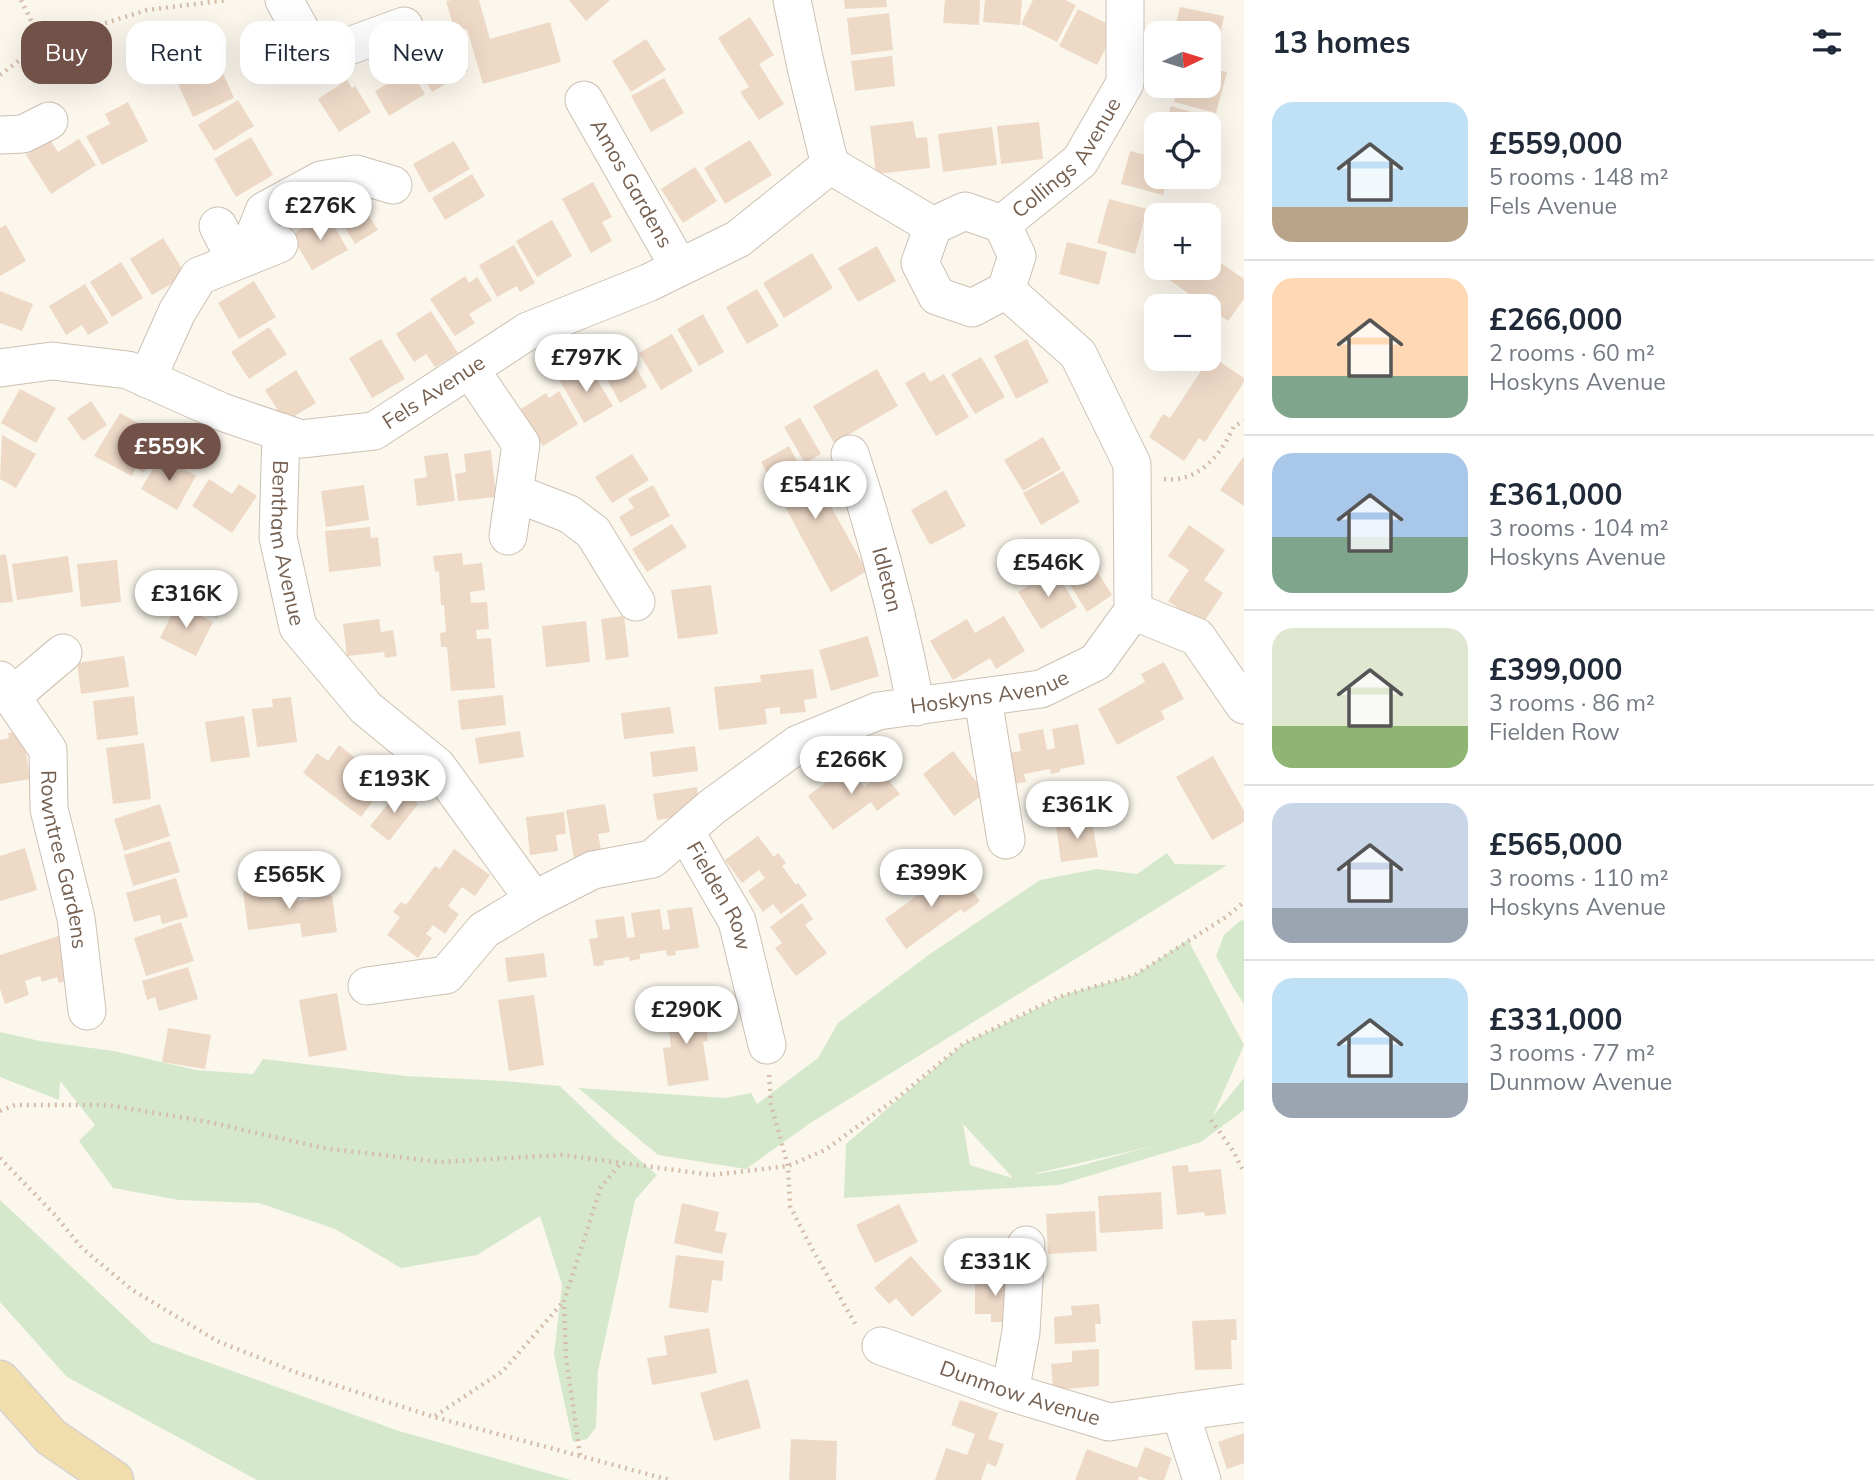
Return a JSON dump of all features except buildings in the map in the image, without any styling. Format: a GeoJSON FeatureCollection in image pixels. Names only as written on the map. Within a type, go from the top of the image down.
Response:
{"type":"FeatureCollection","features":[{"type":"Feature","properties":{"kind":"main road"},"geometry":{"type":"LineString","coordinates":[[0,1380],[51,1437],[114,1480]]}},
{"type":"Feature","properties":{"kind":"street"},"geometry":{"type":"LineString","coordinates":[[284,0],[316,58],[369,39]]}},
{"type":"Feature","properties":{"kind":"street"},"geometry":{"type":"LineString","coordinates":[[792,0],[830,165],[933,226]]}},
{"type":"Feature","properties":{"kind":"street","name":"Collings Avenue"},"geometry":{"type":"LineString","coordinates":[[1002,224],[1080,161],[1125,83],[1125,0]]}},
{"type":"Feature","properties":{"kind":"street","name":"Amos Gardens"},"geometry":{"type":"LineString","coordinates":[[584,100],[679,267]]}},
{"type":"Feature","properties":{"kind":"street"},"geometry":{"type":"LineString","coordinates":[[0,135],[23,134],[50,121]]}},
{"type":"Feature","properties":{"kind":"street","name":"Fels Avenue"},"geometry":{"type":"LineString","coordinates":[[0,368],[51,362],[128,370],[222,412],[301,439],[374,430],[528,331],[648,283],[737,239],[830,165]]}},
{"type":"Feature","properties":{"kind":"street"},"geometry":{"type":"LineString","coordinates":[[254,254],[264,211],[321,180],[356,174],[393,184]]}},
{"type":"Feature","properties":{"kind":"street"},"geometry":{"type":"LineString","coordinates":[[965,211],[1002,224],[1017,256],[1006,290],[972,308],[937,296],[920,263],[933,226],[965,211]]}},
{"type":"Feature","properties":{"kind":"street"},"geometry":{"type":"LineString","coordinates":[[218,226],[254,254]]}},
{"type":"Feature","properties":{"kind":"street"},"geometry":{"type":"LineString","coordinates":[[147,379],[177,312],[199,276],[254,254]]}},
{"type":"Feature","properties":{"kind":"street"},"geometry":{"type":"LineString","coordinates":[[1006,290],[1078,354],[1132,464],[1133,611],[1197,637],[1244,705]]}},
{"type":"Feature","properties":{"kind":"street"},"geometry":{"type":"LineString","coordinates":[[470,369],[520,444],[508,536]]}},
{"type":"Feature","properties":{"kind":"street","name":"Bentham Avenue"},"geometry":{"type":"LineString","coordinates":[[281,432],[278,537],[298,627],[366,708],[436,766],[534,900]]}},
{"type":"Feature","properties":{"kind":"street","name":"Idleton"},"geometry":{"type":"LineString","coordinates":[[850,454],[878,540],[902,634],[916,707]]}},
{"type":"Feature","properties":{"kind":"street"},"geometry":{"type":"LineString","coordinates":[[515,493],[569,514],[593,532],[636,601]]}},
{"type":"Feature","properties":{"kind":"street","name":"Hoskyns Avenue"},"geometry":{"type":"LineString","coordinates":[[367,986],[446,975],[484,930],[534,900],[593,870],[652,859],[712,807],[798,744],[878,712],[1041,690],[1096,662],[1133,611]]}},
{"type":"Feature","properties":{"kind":"street"},"geometry":{"type":"LineString","coordinates":[[7,699],[63,653]]}},
{"type":"Feature","properties":{"kind":"street","name":"Rowntree Gardens"},"geometry":{"type":"LineString","coordinates":[[7,699],[48,750],[49,809],[76,918],[87,1011]]}},
{"type":"Feature","properties":{"kind":"street"},"geometry":{"type":"LineString","coordinates":[[983,699],[1006,840]]}},
{"type":"Feature","properties":{"kind":"street","name":"Fielden Row"},"geometry":{"type":"LineString","coordinates":[[685,831],[737,920],[766,1045]]}},
{"type":"Feature","properties":{"kind":"street"},"geometry":{"type":"LineString","coordinates":[[1010,1392],[1021,1332],[1026,1245]]}},
{"type":"Feature","properties":{"kind":"street","name":"Dunmow Avenue"},"geometry":{"type":"LineString","coordinates":[[881,1346],[1010,1392],[1110,1422],[1244,1403]]}},
{"type":"Feature","properties":{"kind":"street"},"geometry":{"type":"LineString","coordinates":[[1180,1412],[1202,1480]]}},
{"type":"Feature","properties":{"kind":"path"},"geometry":{"type":"LineString","coordinates":[[21,0],[31,21]]}},
{"type":"Feature","properties":{"kind":"path"},"geometry":{"type":"LineString","coordinates":[[112,21],[147,10],[227,0]]}},
{"type":"Feature","properties":{"kind":"path"},"geometry":{"type":"LineString","coordinates":[[0,75],[21,59]]}},
{"type":"Feature","properties":{"kind":"path"},"geometry":{"type":"LineString","coordinates":[[1132,464],[1159,478],[1179,481],[1203,470],[1225,445],[1234,426],[1244,421]]}},
{"type":"Feature","properties":{"kind":"path"},"geometry":{"type":"LineString","coordinates":[[0,1111],[15,1105],[108,1105],[209,1122],[323,1148],[439,1163],[562,1155],[712,1175],[788,1166],[825,1150],[897,1098],[963,1044],[1058,997],[1135,975],[1226,917],[1244,902]]}},
{"type":"Feature","properties":{"kind":"path"},"geometry":{"type":"LineString","coordinates":[[766,1045],[771,1104],[788,1166],[790,1206],[864,1338],[881,1346]]}},
{"type":"Feature","properties":{"kind":"path"},"geometry":{"type":"LineString","coordinates":[[1211,1120],[1244,1172]]}},
{"type":"Feature","properties":{"kind":"path"},"geometry":{"type":"LineString","coordinates":[[0,1158],[54,1214],[82,1248],[131,1289],[217,1341],[298,1373],[434,1417],[670,1480]]}},
{"type":"Feature","properties":{"kind":"path"},"geometry":{"type":"LineString","coordinates":[[580,1455],[566,1357],[564,1301],[601,1187],[621,1163]]}},
{"type":"Feature","properties":{"kind":"path"},"geometry":{"type":"LineString","coordinates":[[434,1417],[503,1371],[564,1301]]}},
{"type":"Feature","properties":{"kind":"green space"},"geometry":{"type":"Polygon","coordinates":[[[1167,853],[1175,864],[1227,865],[812,1122],[746,1169],[658,1155],[578,1088],[725,1098],[751,1093],[757,1104],[818,1058],[838,1023],[930,954],[1040,880],[1097,869],[1137,874],[1167,853]]]}},
{"type":"Feature","properties":{"kind":"green space"},"geometry":{"type":"Polygon","coordinates":[[[1241,920],[1244,921],[1244,1004],[1216,956],[1224,935],[1241,920]]]}},
{"type":"Feature","properties":{"kind":"green space"},"geometry":{"type":"Polygon","coordinates":[[[1188,940],[1244,1045],[1213,1116],[1244,1078],[1244,1110],[1201,1142],[1059,1185],[844,1198],[846,1144],[963,1044],[1067,994],[1135,975],[1188,940]],[[963,1124],[970,1165],[1012,1178],[1012,1177],[963,1124]],[[1153,1146],[1037,1173],[1036,1174],[1075,1167],[1153,1146]]]}},
{"type":"Feature","properties":{"kind":"green space"},"geometry":{"type":"Polygon","coordinates":[[[0,1032],[40,1041],[114,1051],[196,1070],[253,1074],[263,1059],[406,1076],[560,1086],[657,1175],[635,1200],[598,1371],[596,1427],[587,1439],[573,1442],[554,1355],[562,1285],[540,1216],[477,1255],[401,1268],[335,1229],[259,1203],[179,1200],[113,1188],[79,1141],[95,1125],[60,1081],[59,1100],[0,1077],[0,1032]]]}},
{"type":"Feature","properties":{"kind":"green space"},"geometry":{"type":"Polygon","coordinates":[[[0,1200],[152,1342],[399,1431],[571,1480],[257,1480],[67,1377],[0,1302],[0,1200]]]}}]}
